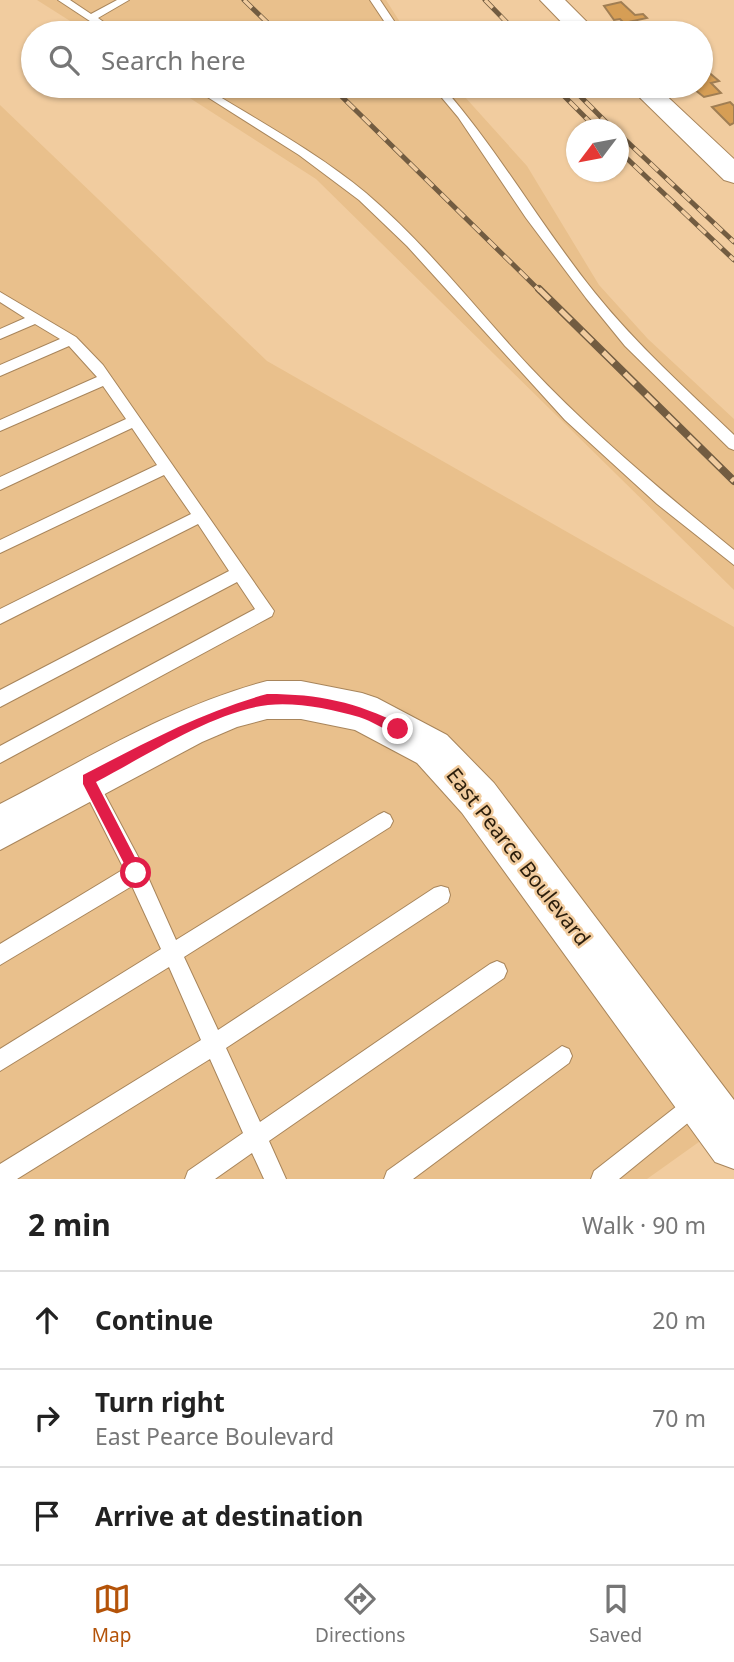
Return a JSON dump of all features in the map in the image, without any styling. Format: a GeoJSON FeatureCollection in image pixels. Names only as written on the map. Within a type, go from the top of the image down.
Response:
{"type":"FeatureCollection","features":[{"type":"Feature","properties":{"kind":"street"},"geometry":{"type":"LineString","coordinates":[[551,0],[573,21]]}},
{"type":"Feature","properties":{"kind":"street"},"geometry":{"type":"LineString","coordinates":[[654,98],[734,174]]}},
{"type":"Feature","properties":{"kind":"street","name":"East Pearce Boulevard"},"geometry":{"type":"LineString","coordinates":[[0,828],[187,728],[233,709],[267,700],[301,700],[362,712],[432,749],[478,798],[734,1143]]}},
{"type":"Feature","properties":{"kind":"lane"},"geometry":{"type":"LineString","coordinates":[[63,0],[96,21]]}},
{"type":"Feature","properties":{"kind":"lane"},"geometry":{"type":"LineString","coordinates":[[91,18],[124,0]]}},
{"type":"Feature","properties":{"kind":"lane"},"geometry":{"type":"LineString","coordinates":[[375,0],[389,21]]}},
{"type":"Feature","properties":{"kind":"lane"},"geometry":{"type":"LineString","coordinates":[[214,98],[303,154],[363,197],[437,272],[547,393],[612,458],[734,559]]}},
{"type":"Feature","properties":{"kind":"lane"},"geometry":{"type":"LineString","coordinates":[[447,98],[590,295],[630,342],[734,444]]}},
{"type":"Feature","properties":{"kind":"lane"},"geometry":{"type":"LineString","coordinates":[[0,296],[71,340],[106,379],[266,611],[0,755]]}},
{"type":"Feature","properties":{"kind":"lane"},"geometry":{"type":"LineString","coordinates":[[0,334],[37,318]]}},
{"type":"Feature","properties":{"kind":"lane"},"geometry":{"type":"LineString","coordinates":[[0,371],[71,340]]}},
{"type":"Feature","properties":{"kind":"lane"},"geometry":{"type":"LineString","coordinates":[[0,426],[106,379]]}},
{"type":"Feature","properties":{"kind":"lane"},"geometry":{"type":"LineString","coordinates":[[0,484],[135,421]]}},
{"type":"Feature","properties":{"kind":"lane"},"geometry":{"type":"LineString","coordinates":[[0,547],[167,467]]}},
{"type":"Feature","properties":{"kind":"lane"},"geometry":{"type":"LineString","coordinates":[[0,617],[200,516]]}},
{"type":"Feature","properties":{"kind":"lane"},"geometry":{"type":"LineString","coordinates":[[0,699],[239,573]]}},
{"type":"Feature","properties":{"kind":"lane"},"geometry":{"type":"LineString","coordinates":[[88,779],[136,873],[275,1179]]}},
{"type":"Feature","properties":{"kind":"lane"},"geometry":{"type":"LineString","coordinates":[[0,1061],[384,821]]}},
{"type":"Feature","properties":{"kind":"lane"},"geometry":{"type":"LineString","coordinates":[[0,955],[136,873]]}},
{"type":"Feature","properties":{"kind":"lane"},"geometry":{"type":"LineString","coordinates":[[0,1177],[214,1044],[441,895]]}},
{"type":"Feature","properties":{"kind":"lane"},"geometry":{"type":"LineString","coordinates":[[196,1179],[497,971]]}},
{"type":"Feature","properties":{"kind":"lane"},"geometry":{"type":"LineString","coordinates":[[395,1179],[562,1056]]}},
{"type":"Feature","properties":{"kind":"lane"},"geometry":{"type":"LineString","coordinates":[[602,1179],[702,1098]]}},
{"type":"Feature","properties":{"kind":"shaded area"},"geometry":{"type":"Polygon","coordinates":[[[37,0],[386,0],[399,21],[70,21],[37,0]]]}},
{"type":"Feature","properties":{"kind":"shaded area"},"geometry":{"type":"Polygon","coordinates":[[[190,98],[466,98],[527,166],[599,285],[648,339],[734,419],[734,590],[316,179],[190,98]]]}},
{"type":"Feature","properties":{"kind":"shaded area"},"geometry":{"type":"Polygon","coordinates":[[[0,105],[267,361],[734,627],[734,1117],[647,1179],[0,1179],[0,105]]]}},
{"type":"Feature","properties":{"kind":"building"},"geometry":{"type":"Polygon","coordinates":[[[621,2],[635,15],[643,14],[647,18],[633,21],[614,20],[604,6],[621,2]]]}},
{"type":"Feature","properties":{"kind":"building"},"geometry":{"type":"Polygon","coordinates":[[[713,85],[721,93],[713,95],[713,85]]]}},
{"type":"Feature","properties":{"kind":"building"},"geometry":{"type":"Polygon","coordinates":[[[730,102],[734,106],[734,123],[730,125],[712,107],[730,102]]]}},
{"type":"Feature","properties":{"kind":"railway"},"geometry":{"type":"LineString","coordinates":[[244,0],[266,21]]}},
{"type":"Feature","properties":{"kind":"railway"},"geometry":{"type":"LineString","coordinates":[[485,0],[505,21]]}},
{"type":"Feature","properties":{"kind":"railway"},"geometry":{"type":"LineString","coordinates":[[343,98],[540,291]]}},
{"type":"Feature","properties":{"kind":"railway"},"geometry":{"type":"LineString","coordinates":[[566,98],[587,119]]}},
{"type":"Feature","properties":{"kind":"railway"},"geometry":{"type":"LineString","coordinates":[[582,98],[603,119]]}},
{"type":"Feature","properties":{"kind":"railway"},"geometry":{"type":"LineString","coordinates":[[629,143],[734,242]]}},
{"type":"Feature","properties":{"kind":"railway"},"geometry":{"type":"LineString","coordinates":[[629,160],[734,260]]}},
{"type":"Feature","properties":{"kind":"railway"},"geometry":{"type":"LineString","coordinates":[[539,289],[734,481]]}},
{"type":"Feature","properties":{"kind":"route"},"geometry":{"type":"LineString","coordinates":[[136,873],[88,779],[187,728],[233,709],[267,700],[301,700],[362,712],[398,729]]}}]}
